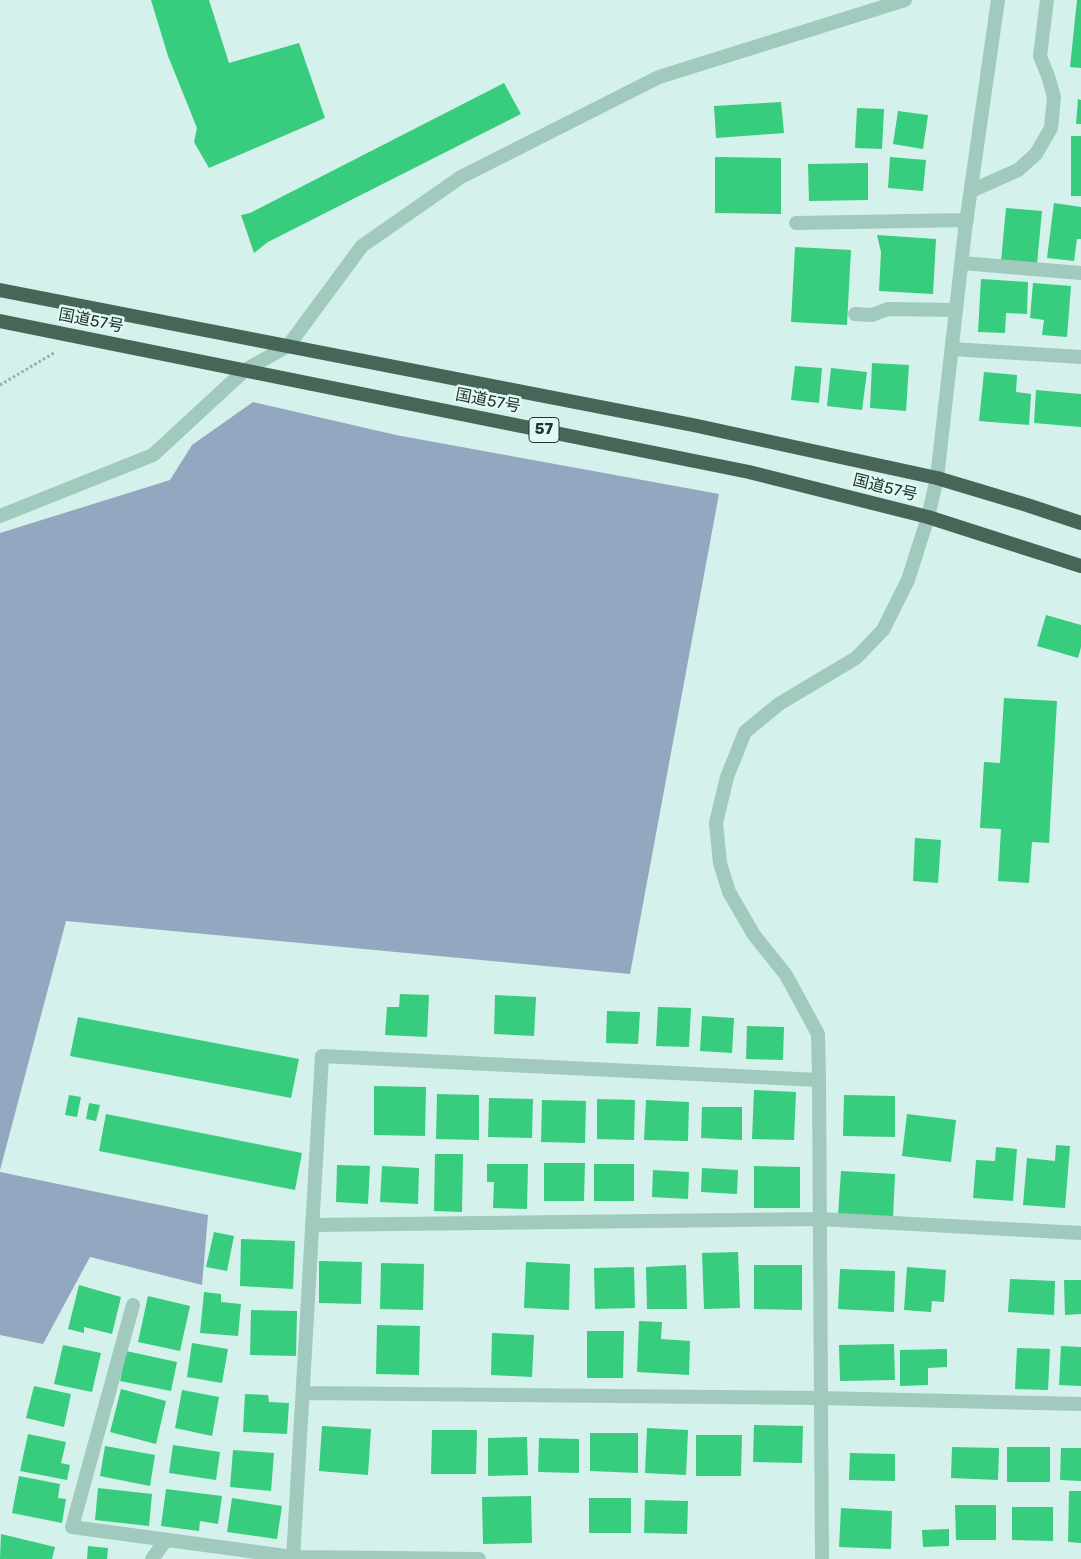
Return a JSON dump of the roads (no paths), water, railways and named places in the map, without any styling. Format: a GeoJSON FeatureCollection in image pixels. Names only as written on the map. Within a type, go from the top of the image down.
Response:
{"type":"FeatureCollection","features":[{"type":"Feature","properties":{"kind":"highway","name":"国道57号"},"geometry":{"type":"LineString","coordinates":[[0,290],[693,425],[937,478],[1081,523]]}},
{"type":"Feature","properties":{"kind":"highway","name":"国道57号"},"geometry":{"type":"LineString","coordinates":[[0,321],[749,472],[928,517],[1081,566]]}},
{"type":"Feature","properties":{"kind":"street"},"geometry":{"type":"LineString","coordinates":[[0,516],[153,456],[245,370],[288,346],[362,246],[461,178],[658,77],[905,0]]}},
{"type":"Feature","properties":{"kind":"street"},"geometry":{"type":"LineString","coordinates":[[822,1559],[819,1219],[820,1080],[818,1034],[786,975],[754,936],[729,892],[720,863],[716,823],[727,777],[745,732],[779,704],[856,658],[883,630],[908,580],[928,517],[937,478],[967,220],[998,0]]}},
{"type":"Feature","properties":{"kind":"street"},"geometry":{"type":"LineString","coordinates":[[971,192],[1018,170],[1036,154],[1050,128],[1054,98],[1040,56],[1047,0]]}},
{"type":"Feature","properties":{"kind":"street"},"geometry":{"type":"LineString","coordinates":[[796,223],[967,220]]}},
{"type":"Feature","properties":{"kind":"street"},"geometry":{"type":"LineString","coordinates":[[962,262],[1081,273]]}},
{"type":"Feature","properties":{"kind":"street"},"geometry":{"type":"LineString","coordinates":[[854,314],[872,315],[888,309],[956,310]]}},
{"type":"Feature","properties":{"kind":"street"},"geometry":{"type":"LineString","coordinates":[[952,349],[1081,357]]}},
{"type":"Feature","properties":{"kind":"street"},"geometry":{"type":"LineString","coordinates":[[293,1558],[322,1056],[820,1080]]}},
{"type":"Feature","properties":{"kind":"street"},"geometry":{"type":"LineString","coordinates":[[313,1225],[819,1219],[1081,1233]]}},
{"type":"Feature","properties":{"kind":"street"},"geometry":{"type":"LineString","coordinates":[[133,1305],[72,1527],[293,1558],[479,1559]]}},
{"type":"Feature","properties":{"kind":"street"},"geometry":{"type":"LineString","coordinates":[[303,1393],[820,1398],[1081,1404]]}},
{"type":"Feature","properties":{"kind":"street"},"geometry":{"type":"LineString","coordinates":[[152,1559],[166,1540]]}}]}
